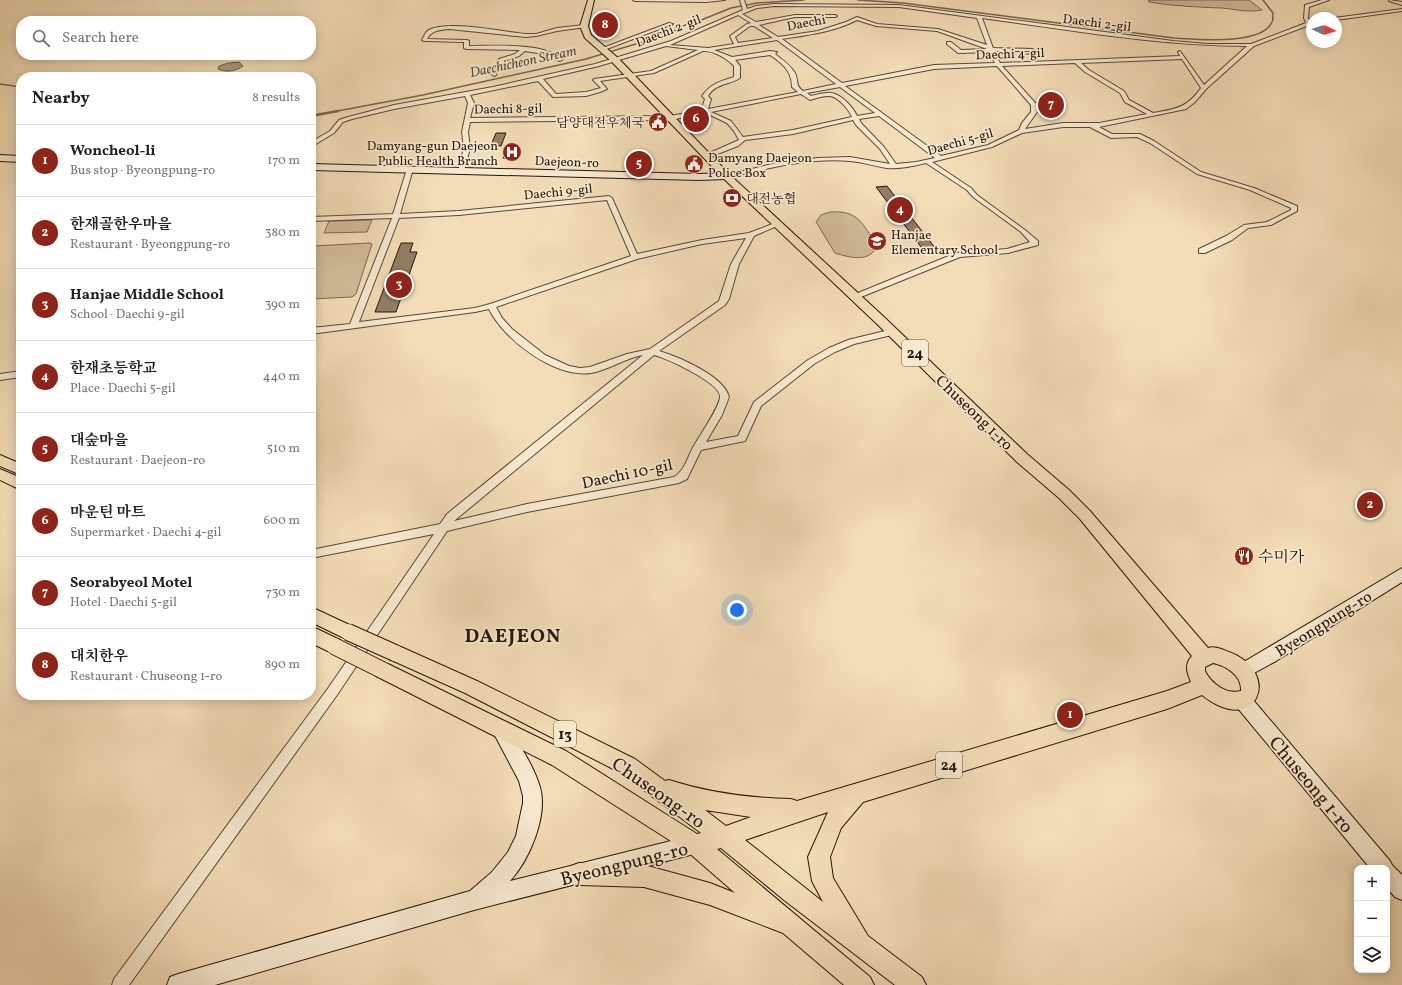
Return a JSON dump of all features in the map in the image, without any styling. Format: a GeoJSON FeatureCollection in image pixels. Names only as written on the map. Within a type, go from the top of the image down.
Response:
{"type":"FeatureCollection","features":[{"type":"Feature","properties":{"kind":"main road"},"geometry":{"type":"LineString","coordinates":[[584,26],[591,0]]}},
{"type":"Feature","properties":{"kind":"main road","name":"24"},"geometry":{"type":"LineString","coordinates":[[584,26],[588,36],[615,60]]}},
{"type":"Feature","properties":{"kind":"main road","name":"Chuseong 1-ro"},"geometry":{"type":"LineString","coordinates":[[615,60],[726,176],[893,332],[1022,458],[1064,494],[1085,515],[1204,657]]}},
{"type":"Feature","properties":{"kind":"main road"},"geometry":{"type":"LineString","coordinates":[[0,460],[16,468]]}},
{"type":"Feature","properties":{"kind":"main road"},"geometry":{"type":"LineString","coordinates":[[0,474],[16,482]]}},
{"type":"Feature","properties":{"kind":"main road","name":"Chuseong-ro"},"geometry":{"type":"LineString","coordinates":[[316,616],[471,686],[628,766],[724,836],[862,946],[914,985]]}},
{"type":"Feature","properties":{"kind":"main road","name":"Chuseong-ro"},"geometry":{"type":"LineString","coordinates":[[316,637],[559,758],[695,845],[794,926],[862,985]]}},
{"type":"Feature","properties":{"kind":"main road"},"geometry":{"type":"LineString","coordinates":[[1213,655],[1231,661],[1243,671],[1250,681],[1251,688],[1249,695],[1242,700],[1228,701],[1219,698],[1203,686],[1198,678],[1196,664],[1200,659],[1213,655]]}},
{"type":"Feature","properties":{"kind":"main road","name":"Byeongpung-ro"},"geometry":{"type":"LineString","coordinates":[[695,845],[804,809],[1167,700],[1203,686]]}},
{"type":"Feature","properties":{"kind":"main road","name":"13"},"geometry":{"type":"LineString","coordinates":[[652,784],[691,798],[727,804],[760,809],[804,809]]}},
{"type":"Feature","properties":{"kind":"main road"},"geometry":{"type":"LineString","coordinates":[[858,794],[834,821],[819,856],[823,881],[862,946]]}},
{"type":"Feature","properties":{"kind":"main road"},"geometry":{"type":"LineString","coordinates":[[579,874],[644,876],[710,894],[794,926]]}},
{"type":"Feature","properties":{"kind":"street"},"geometry":{"type":"LineString","coordinates":[[635,0],[706,2],[724,0]]}},
{"type":"Feature","properties":{"kind":"street"},"geometry":{"type":"LineString","coordinates":[[742,0],[745,10]]}},
{"type":"Feature","properties":{"kind":"street"},"geometry":{"type":"LineString","coordinates":[[1308,12],[1307,6],[1328,0]]}},
{"type":"Feature","properties":{"kind":"street"},"geometry":{"type":"LineString","coordinates":[[1391,0],[1402,4]]}},
{"type":"Feature","properties":{"kind":"street","name":"Daechi 2-gil"},"geometry":{"type":"LineString","coordinates":[[615,60],[660,46],[704,29],[745,10],[774,5],[880,6],[918,8],[1173,42],[1207,45],[1252,45]]}},
{"type":"Feature","properties":{"kind":"street"},"geometry":{"type":"LineString","coordinates":[[1342,18],[1402,10]]}},
{"type":"Feature","properties":{"kind":"street"},"geometry":{"type":"LineString","coordinates":[[738,13],[777,38],[941,158]]}},
{"type":"Feature","properties":{"kind":"street"},"geometry":{"type":"LineString","coordinates":[[737,44],[732,37],[749,25],[777,21],[796,16],[835,16]]}},
{"type":"Feature","properties":{"kind":"street"},"geometry":{"type":"LineString","coordinates":[[979,17],[991,50],[991,56],[1034,105],[1034,112],[1024,124],[1021,131]]}},
{"type":"Feature","properties":{"kind":"street","name":"Daechi"},"geometry":{"type":"LineString","coordinates":[[540,79],[555,96],[593,93],[604,89],[596,80],[652,72],[686,56],[708,49],[819,32],[848,23],[857,18],[876,24],[938,30],[946,34],[976,42],[991,50],[1032,50]]}},
{"type":"Feature","properties":{"kind":"street"},"geometry":{"type":"LineString","coordinates":[[602,49],[670,24]]}},
{"type":"Feature","properties":{"kind":"street","name":"Daechi 5-gil"},"geometry":{"type":"LineString","coordinates":[[726,176],[780,164],[829,159],[850,159],[895,166],[928,162],[991,146],[1021,131],[1063,125],[1091,125],[1186,108],[1199,96],[1204,88],[1252,45],[1306,24]]}},
{"type":"Feature","properties":{"kind":"street"},"geometry":{"type":"LineString","coordinates":[[560,59],[555,56],[523,50],[466,48],[467,41],[424,40],[428,32],[446,28],[489,30],[514,35],[536,35],[548,31],[584,26]]}},
{"type":"Feature","properties":{"kind":"street"},"geometry":{"type":"LineString","coordinates":[[949,42],[960,52],[991,50]]}},
{"type":"Feature","properties":{"kind":"street"},"geometry":{"type":"LineString","coordinates":[[1173,42],[1204,88]]}},
{"type":"Feature","properties":{"kind":"street"},"geometry":{"type":"LineString","coordinates":[[660,46],[708,49],[731,59],[736,66],[737,78],[720,83],[708,90],[705,96],[708,99],[705,108],[706,111],[729,122],[741,139]]}},
{"type":"Feature","properties":{"kind":"street"},"geometry":{"type":"LineString","coordinates":[[494,74],[495,70],[504,67],[501,60],[517,55],[523,50]]}},
{"type":"Feature","properties":{"kind":"street"},"geometry":{"type":"LineString","coordinates":[[786,51],[793,51]]}},
{"type":"Feature","properties":{"kind":"street"},"geometry":{"type":"LineString","coordinates":[[731,59],[778,52]]}},
{"type":"Feature","properties":{"kind":"street"},"geometry":{"type":"LineString","coordinates":[[770,53],[782,61],[790,69],[795,80],[795,87],[800,92],[810,98],[830,94],[834,95],[852,110],[858,124],[882,148],[895,166]]}},
{"type":"Feature","properties":{"kind":"street","name":"Daechi 4-gil"},"geometry":{"type":"LineString","coordinates":[[670,118],[934,67],[1183,57]]}},
{"type":"Feature","properties":{"kind":"street","name":"Daechi 8-gil"},"geometry":{"type":"LineString","coordinates":[[316,142],[332,132],[341,121],[394,108],[540,79],[615,60]]}},
{"type":"Feature","properties":{"kind":"street"},"geometry":{"type":"LineString","coordinates":[[1076,61],[1087,71],[1122,92],[1127,101],[1152,115]]}},
{"type":"Feature","properties":{"kind":"street","name":"Daechi 8-gil"},"geometry":{"type":"LineString","coordinates":[[461,171],[467,148],[465,132],[471,103],[467,94]]}},
{"type":"Feature","properties":{"kind":"street"},"geometry":{"type":"LineString","coordinates":[[741,139],[793,132],[825,123],[880,114]]}},
{"type":"Feature","properties":{"kind":"street","name":"Daechi 8-gil"},"geometry":{"type":"LineString","coordinates":[[467,120],[670,118]]}},
{"type":"Feature","properties":{"kind":"street"},"geometry":{"type":"LineString","coordinates":[[1091,125],[1111,136],[1138,135],[1152,142],[1199,172],[1252,189],[1295,207],[1294,211],[1269,224],[1246,226],[1229,238],[1202,251]]}},
{"type":"Feature","properties":{"kind":"street"},"geometry":{"type":"LineString","coordinates":[[707,156],[740,143],[741,139]]}},
{"type":"Feature","properties":{"kind":"street"},"geometry":{"type":"LineString","coordinates":[[0,158],[16,158]]}},
{"type":"Feature","properties":{"kind":"street"},"geometry":{"type":"LineString","coordinates":[[856,297],[921,272],[959,255],[1008,251],[1035,243],[1023,231],[975,196],[969,189],[928,162]]}},
{"type":"Feature","properties":{"kind":"street","name":"Daejeon-ro"},"geometry":{"type":"LineString","coordinates":[[316,167],[693,177],[726,176]]}},
{"type":"Feature","properties":{"kind":"street"},"geometry":{"type":"LineString","coordinates":[[354,324],[396,216],[410,169]]}},
{"type":"Feature","properties":{"kind":"street","name":"Daechi 9-gil"},"geometry":{"type":"LineString","coordinates":[[396,216],[459,213],[609,198],[635,257]]}},
{"type":"Feature","properties":{"kind":"street"},"geometry":{"type":"LineString","coordinates":[[316,219],[396,216]]}},
{"type":"Feature","properties":{"kind":"street"},"geometry":{"type":"LineString","coordinates":[[316,329],[475,310],[492,306],[635,257],[702,242],[750,235],[777,224]]}},
{"type":"Feature","properties":{"kind":"street"},"geometry":{"type":"LineString","coordinates":[[120,985],[333,690],[451,517],[652,352],[722,303],[725,298],[735,264],[750,235]]}},
{"type":"Feature","properties":{"kind":"street"},"geometry":{"type":"LineString","coordinates":[[492,306],[507,330],[540,356],[565,369],[573,371],[591,370],[640,353],[652,352]]}},
{"type":"Feature","properties":{"kind":"street"},"geometry":{"type":"LineString","coordinates":[[698,447],[742,439],[757,404],[811,362],[850,342],[893,332]]}},
{"type":"Feature","properties":{"kind":"street","name":"Daechi 10-gil"},"geometry":{"type":"LineString","coordinates":[[316,553],[443,528],[527,508],[676,480],[684,476],[698,447],[723,403],[725,397],[724,392],[721,388],[704,376],[675,361],[652,352]]}},
{"type":"Feature","properties":{"kind":"street"},"geometry":{"type":"LineString","coordinates":[[0,377],[16,375]]}},
{"type":"Feature","properties":{"kind":"street","name":"Byeongpung-ro"},"geometry":{"type":"LineString","coordinates":[[1243,671],[1270,656],[1402,574]]}},
{"type":"Feature","properties":{"kind":"street","name":"Chuseong 1-ro"},"geometry":{"type":"LineString","coordinates":[[1242,700],[1380,865]]}},
{"type":"Feature","properties":{"kind":"street"},"geometry":{"type":"LineString","coordinates":[[474,900],[499,880],[523,849],[531,818],[532,794],[525,774],[500,728]]}},
{"type":"Feature","properties":{"kind":"street","name":"Byeongpung-ro"},"geometry":{"type":"LineString","coordinates":[[178,985],[287,952],[474,900],[695,845]]}},
{"type":"Feature","properties":{"kind":"street"},"geometry":{"type":"LineString","coordinates":[[1390,876],[1402,890]]}},
{"type":"Feature","properties":{"kind":"shaded area"},"geometry":{"type":"Polygon","coordinates":[[[1148,0],[1249,0],[1262,10],[1246,11],[1176,5],[1149,2],[1148,0]]]}},
{"type":"Feature","properties":{"kind":"shaded area"},"geometry":{"type":"Polygon","coordinates":[[[239,62],[243,66],[241,68],[228,71],[218,69],[219,66],[228,63],[239,62]]]}},
{"type":"Feature","properties":{"kind":"shaded area"},"geometry":{"type":"Polygon","coordinates":[[[830,212],[847,213],[859,220],[877,245],[874,251],[870,255],[859,258],[835,253],[816,222],[821,215],[830,212]]]}},
{"type":"Feature","properties":{"kind":"shaded area"},"geometry":{"type":"Polygon","coordinates":[[[372,220],[367,232],[324,233],[329,221],[372,220]]]}},
{"type":"Feature","properties":{"kind":"shaded area"},"geometry":{"type":"Polygon","coordinates":[[[372,244],[356,294],[352,297],[316,299],[316,246],[372,244]]]}},
{"type":"Feature","properties":{"kind":"building"},"geometry":{"type":"Polygon","coordinates":[[[496,133],[506,133],[501,146],[491,145],[496,133]]]}},
{"type":"Feature","properties":{"kind":"building","name":"Damyang-gun Daejeon Public Health Branch"},"geometry":{"type":"Polygon","coordinates":[[[509,146],[520,147],[515,158],[503,158],[509,146]]]}},
{"type":"Feature","properties":{"kind":"building"},"geometry":{"type":"Polygon","coordinates":[[[887,186],[937,250],[924,251],[876,187],[887,186]]]}},
{"type":"Feature","properties":{"kind":"building"},"geometry":{"type":"Polygon","coordinates":[[[401,243],[413,243],[410,252],[417,252],[396,312],[375,312],[401,243]]]}},
{"type":"Feature","properties":{"kind":"waterway","name":"Daechicheon Stream"},"geometry":{"type":"LineString","coordinates":[[332,112],[423,95],[586,59],[659,37],[731,8],[757,3],[804,0]]}},
{"type":"Feature","properties":{"kind":"waterway","name":"Daechicheon Stream"},"geometry":{"type":"LineString","coordinates":[[858,0],[903,3],[1174,38],[1212,40],[1242,38],[1255,35],[1266,30],[1272,22],[1273,13],[1263,0]]}},
{"type":"Feature","properties":{"kind":"waterway"},"geometry":{"type":"LineString","coordinates":[[1394,0],[1402,3]]}},
{"type":"Feature","properties":{"kind":"waterway","name":"Daechicheon Stream"},"geometry":{"type":"LineString","coordinates":[[0,84],[16,86]]}},
{"type":"Feature","properties":{"kind":"waterway","name":"Daechicheon Stream"},"geometry":{"type":"LineString","coordinates":[[316,115],[338,111]]}},
{"type":"Feature","properties":{"kind":"place","name":"대치한우"},"geometry":{"type":"Point","coordinates":[605,25]}},
{"type":"Feature","properties":{"kind":"place","name":"Seorabyeol Motel"},"geometry":{"type":"Point","coordinates":[1051,105]}},
{"type":"Feature","properties":{"kind":"place","name":"마운틴 마트"},"geometry":{"type":"Point","coordinates":[696,119]}},
{"type":"Feature","properties":{"kind":"place","name":"담양대전우체국"},"geometry":{"type":"Point","coordinates":[658,122]}},
{"type":"Feature","properties":{"kind":"place","name":"Damyang-gun Daejeon Public Health Branch"},"geometry":{"type":"Point","coordinates":[512,152]}},
{"type":"Feature","properties":{"kind":"place","name":"대숲마을"},"geometry":{"type":"Point","coordinates":[639,164]}},
{"type":"Feature","properties":{"kind":"place","name":"Damyang Daejeon Police Box"},"geometry":{"type":"Point","coordinates":[694,164]}},
{"type":"Feature","properties":{"kind":"place","name":"대전농협"},"geometry":{"type":"Point","coordinates":[732,198]}},
{"type":"Feature","properties":{"kind":"place","name":"한재초등학교"},"geometry":{"type":"Point","coordinates":[900,210]}},
{"type":"Feature","properties":{"kind":"place","name":"Hanjae Elementary School"},"geometry":{"type":"Point","coordinates":[877,241]}},
{"type":"Feature","properties":{"kind":"place","name":"Hanjae Middle School"},"geometry":{"type":"Point","coordinates":[399,285]}},
{"type":"Feature","properties":{"kind":"place","name":"한재골한우마을"},"geometry":{"type":"Point","coordinates":[1370,505]}},
{"type":"Feature","properties":{"kind":"place","name":"수미가"},"geometry":{"type":"Point","coordinates":[1244,556]}},
{"type":"Feature","properties":{"kind":"place","name":"Woncheol-li"},"geometry":{"type":"Point","coordinates":[1070,715]}},
{"type":"Feature","properties":{"kind":"district","name":"DAEJEON"},"geometry":{"type":"Point","coordinates":[513,635]}}]}
